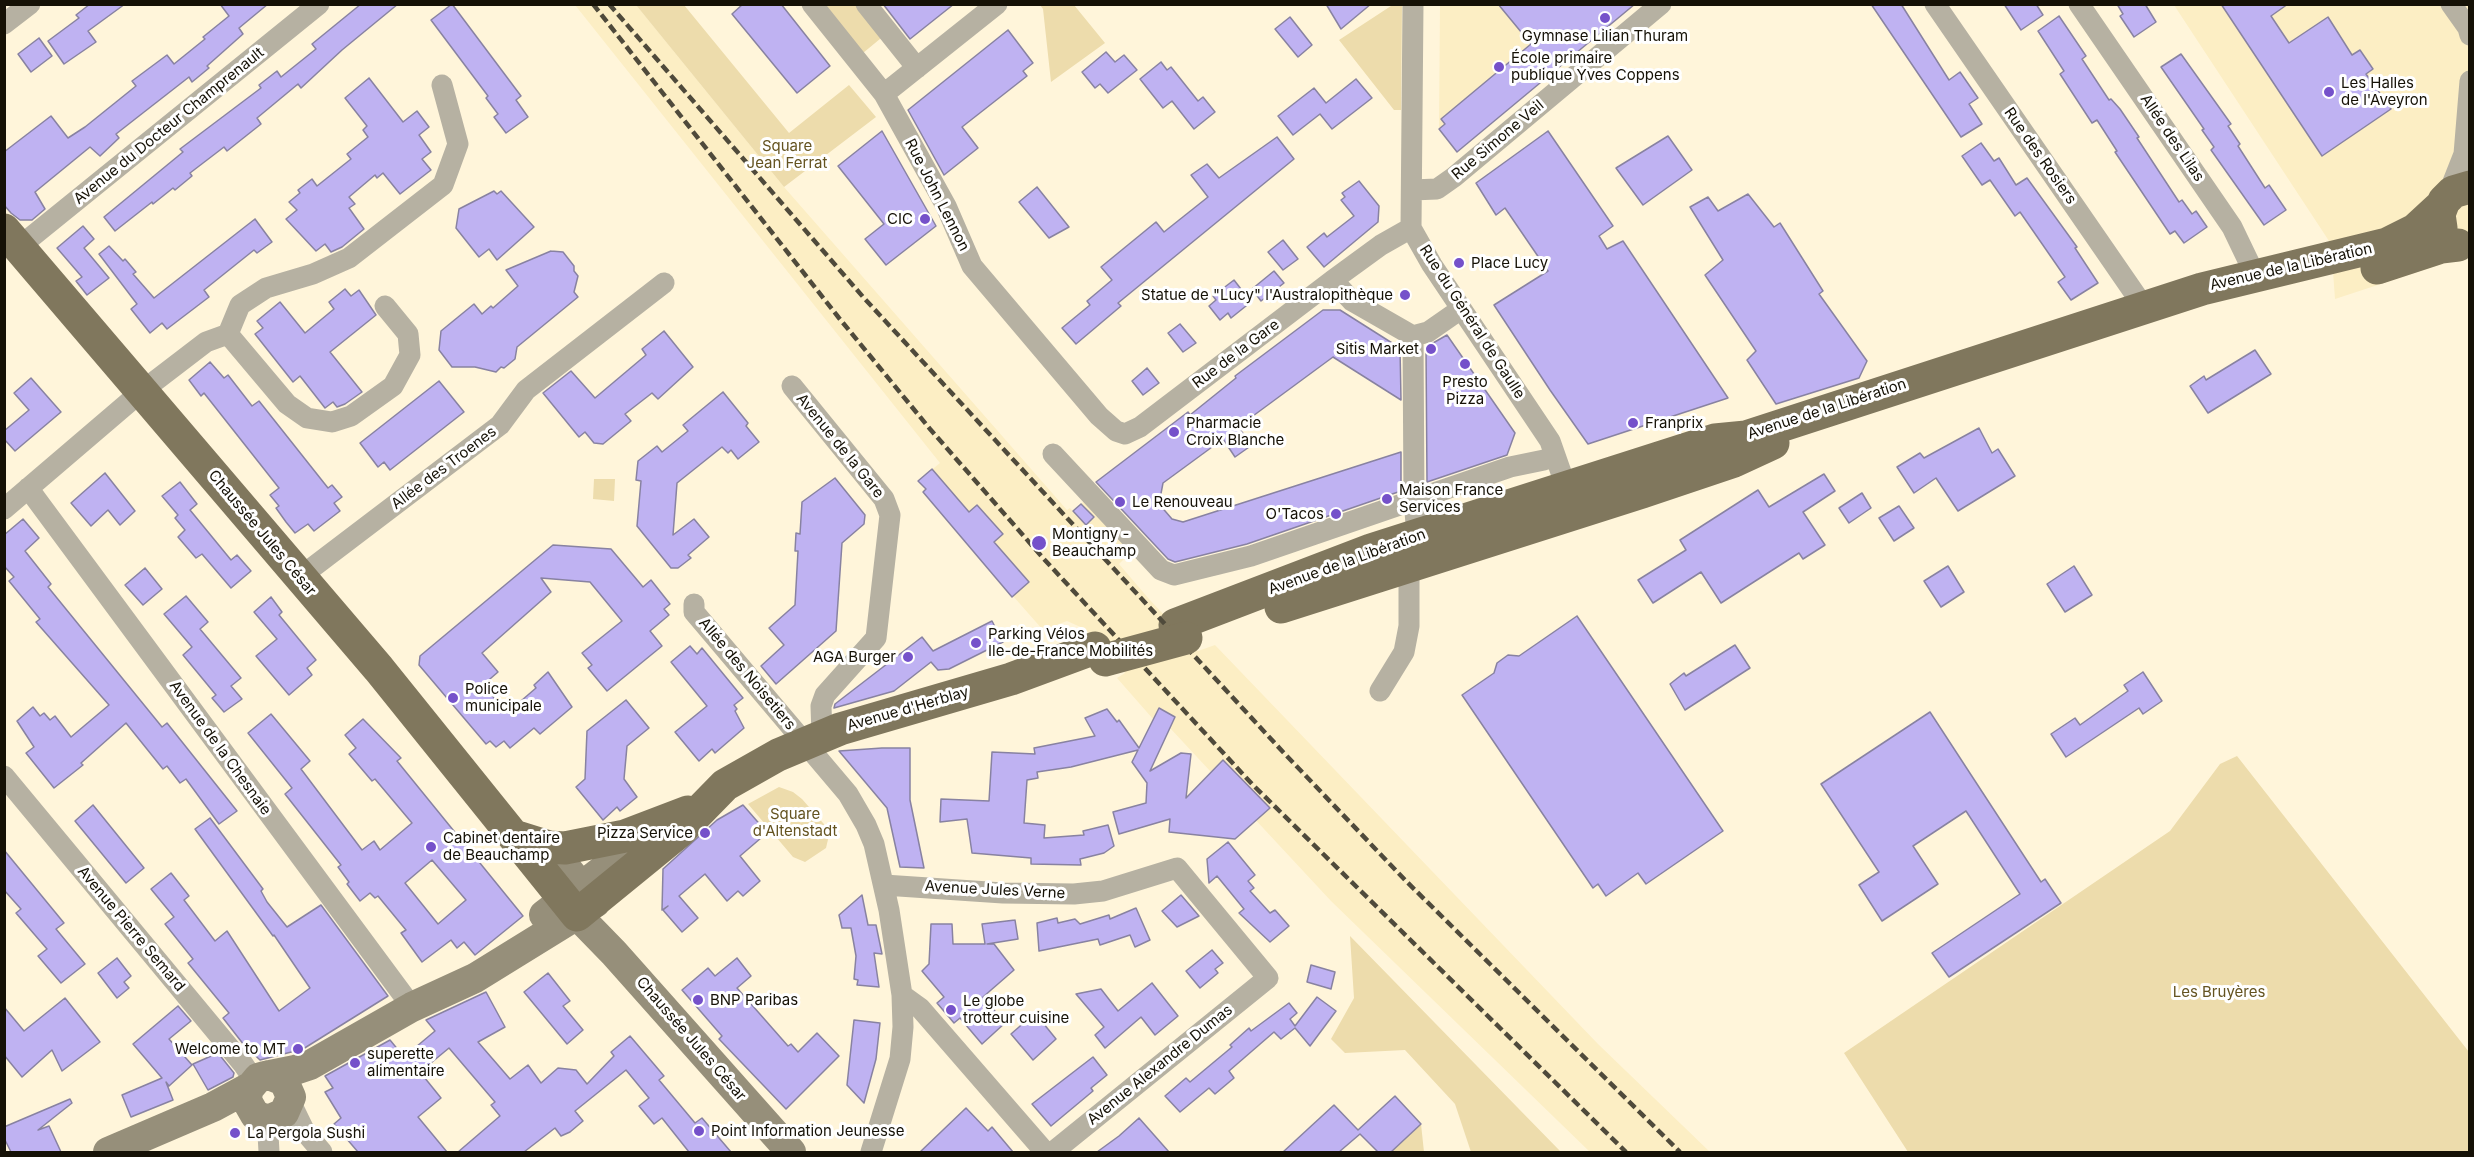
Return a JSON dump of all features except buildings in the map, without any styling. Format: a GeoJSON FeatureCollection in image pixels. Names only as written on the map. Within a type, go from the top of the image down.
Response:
{"type":"FeatureCollection","features":[{"type":"Feature","properties":{"kind":"main road","name":"Avenue de la Libération"},"geometry":{"type":"LineString","coordinates":[[1571,500],[1715,440],[1746,437],[2202,289],[2393,242],[2415,231],[2453,197]]}},
{"type":"Feature","properties":{"kind":"main road","name":"Avenue de la Libération"},"geometry":{"type":"LineString","coordinates":[[2453,197],[2442,229],[2464,246]]}},
{"type":"Feature","properties":{"kind":"main road","name":"Chaussée Jules César"},"geometry":{"type":"LineString","coordinates":[[12,239],[300,576],[517,837],[545,858],[580,901],[614,953],[791,1152]]}},
{"type":"Feature","properties":{"kind":"main road","name":"Avenue de la Libération"},"geometry":{"type":"LineString","coordinates":[[1100,654],[1181,631],[1408,547],[1571,500],[1734,461],[1805,428],[2185,306],[2291,282],[2313,280],[2394,264],[2441,247],[2464,246]]}},
{"type":"Feature","properties":{"kind":"main road","name":"Avenue d'Herblay"},"geometry":{"type":"LineString","coordinates":[[814,739],[1100,654]]}},
{"type":"Feature","properties":{"kind":"main road"},"geometry":{"type":"LineString","coordinates":[[108,1152],[213,1107],[257,1082],[310,1065],[412,1007],[475,978],[680,831],[702,806],[726,785],[778,755],[814,739]]}},
{"type":"Feature","properties":{"kind":"main road"},"geometry":{"type":"LineString","coordinates":[[537,919],[545,858],[565,848],[625,836],[702,806]]}},
{"type":"Feature","properties":{"kind":"main road"},"geometry":{"type":"LineString","coordinates":[[412,1007],[537,919],[580,901],[665,822]]}},
{"type":"Feature","properties":{"kind":"main road"},"geometry":{"type":"LineString","coordinates":[[278,1110],[310,1065]]}},
{"type":"Feature","properties":{"kind":"main road"},"geometry":{"type":"LineString","coordinates":[[257,1082],[284,1081],[278,1110]]}},
{"type":"Feature","properties":{"kind":"main road"},"geometry":{"type":"LineString","coordinates":[[257,1082],[248,1105],[278,1110]]}},
{"type":"Feature","properties":{"kind":"main road"},"geometry":{"type":"LineString","coordinates":[[213,1107],[278,1110]]}},
{"type":"Feature","properties":{"kind":"street"},"geometry":{"type":"LineString","coordinates":[[4,24],[30,4]]}},
{"type":"Feature","properties":{"kind":"street","name":"Avenue du Docteur Champrenault"},"geometry":{"type":"LineString","coordinates":[[12,239],[319,4]]}},
{"type":"Feature","properties":{"kind":"street","name":"Rue John Lennon"},"geometry":{"type":"LineString","coordinates":[[812,4],[884,94],[946,206],[972,266],[1068,380]]}},
{"type":"Feature","properties":{"kind":"street"},"geometry":{"type":"LineString","coordinates":[[866,4],[917,68]]}},
{"type":"Feature","properties":{"kind":"street"},"geometry":{"type":"LineString","coordinates":[[884,94],[997,4]]}},
{"type":"Feature","properties":{"kind":"street","name":"Rue du Général de Gaulle"},"geometry":{"type":"LineString","coordinates":[[1413,4],[1411,228],[1461,309],[1550,441],[1571,500]]}},
{"type":"Feature","properties":{"kind":"street","name":"Rue Simone Veil"},"geometry":{"type":"LineString","coordinates":[[1412,190],[1437,189],[1454,177],[1661,4]]}},
{"type":"Feature","properties":{"kind":"street","name":"Rue des Rosiers"},"geometry":{"type":"LineString","coordinates":[[1935,4],[2144,307]]}},
{"type":"Feature","properties":{"kind":"street","name":"Allée des Lilas"},"geometry":{"type":"LineString","coordinates":[[2079,4],[2232,227],[2256,277]]}},
{"type":"Feature","properties":{"kind":"street"},"geometry":{"type":"LineString","coordinates":[[2451,4],[2468,28],[2469,35]]}},
{"type":"Feature","properties":{"kind":"street"},"geometry":{"type":"LineString","coordinates":[[2453,197],[2467,158],[2469,81]]}},
{"type":"Feature","properties":{"kind":"street"},"geometry":{"type":"LineString","coordinates":[[4,509],[142,391],[206,342],[228,334],[240,305],[266,288],[313,274],[349,258],[443,185],[458,144],[442,85]]}},
{"type":"Feature","properties":{"kind":"street","name":"Rue de la Gare"},"geometry":{"type":"LineString","coordinates":[[1068,380],[1109,426],[1125,434],[1140,427],[1380,245],[1411,228]]}},
{"type":"Feature","properties":{"kind":"street"},"geometry":{"type":"LineString","coordinates":[[1333,280],[1352,301],[1413,336],[1428,332],[1461,309]]}},
{"type":"Feature","properties":{"kind":"street","name":"Allée des Troenes"},"geometry":{"type":"LineString","coordinates":[[300,576],[500,425],[526,390],[664,283]]}},
{"type":"Feature","properties":{"kind":"street"},"geometry":{"type":"LineString","coordinates":[[228,334],[287,404],[307,418],[332,422],[351,416],[393,386],[410,355],[408,334],[385,306]]}},
{"type":"Feature","properties":{"kind":"street"},"geometry":{"type":"LineString","coordinates":[[1380,692],[1404,652],[1409,626],[1408,547],[1414,500],[1413,336]]}},
{"type":"Feature","properties":{"kind":"street","name":"Avenue de la Gare"},"geometry":{"type":"LineString","coordinates":[[792,386],[884,499],[890,515],[876,638],[825,695],[814,739]]}},
{"type":"Feature","properties":{"kind":"street"},"geometry":{"type":"LineString","coordinates":[[1053,454],[1167,575],[1251,556],[1510,467],[1545,460]]}},
{"type":"Feature","properties":{"kind":"street","name":"Avenue de la Chesnaie"},"geometry":{"type":"LineString","coordinates":[[28,488],[412,1007]]}},
{"type":"Feature","properties":{"kind":"street","name":"Allée des Noisetiers"},"geometry":{"type":"LineString","coordinates":[[694,604],[694,612],[814,739],[866,825],[884,885],[902,995],[900,1059],[871,1152]]}},
{"type":"Feature","properties":{"kind":"street","name":"Avenue Pierre Semard"},"geometry":{"type":"LineString","coordinates":[[4,776],[257,1082]]}},
{"type":"Feature","properties":{"kind":"street","name":"Avenue Jules Verne"},"geometry":{"type":"LineString","coordinates":[[884,885],[1003,893],[1074,894],[1103,891],[1177,868],[1268,978]]}},
{"type":"Feature","properties":{"kind":"street","name":"Avenue Alexandre Dumas"},"geometry":{"type":"LineString","coordinates":[[1053,1152],[1268,978]]}},
{"type":"Feature","properties":{"kind":"street"},"geometry":{"type":"LineString","coordinates":[[902,995],[920,1008],[1045,1152]]}},
{"type":"Feature","properties":{"kind":"street"},"geometry":{"type":"LineString","coordinates":[[269,1152],[268,1134],[278,1110],[305,1132],[322,1152]]}},
{"type":"Feature","properties":{"kind":"shaded area"},"geometry":{"type":"Polygon","coordinates":[[[575,5],[636,5],[784,187],[1067,510],[1070,508],[1073,511],[1090,496],[1136,547],[1119,564],[1149,599],[1198,651],[1215,645],[1598,1044],[1710,1152],[1590,1152],[1331,901],[1170,728],[1153,719],[1117,678],[1125,673],[1085,629],[1067,621],[1043,630],[945,519],[950,514],[935,505],[923,492],[926,489],[918,481],[940,463],[575,5]]]}},
{"type":"Feature","properties":{"kind":"shaded area","name":"École primaire publique Yves Coppens"},"geometry":{"type":"Polygon","coordinates":[[[1440,5],[1635,5],[1457,152],[1439,129],[1440,5]]]}},
{"type":"Feature","properties":{"kind":"shaded area"},"geometry":{"type":"Polygon","coordinates":[[[2174,5],[2468,5],[2469,255],[2335,299],[2331,244],[2174,5]]]}},
{"type":"Feature","properties":{"kind":"green space"},"geometry":{"type":"Polygon","coordinates":[[[1394,4],[1402,5],[1401,110],[1394,110],[1339,40],[1394,4]]]}},
{"type":"Feature","properties":{"kind":"green space","name":"Square Jean Ferrat"},"geometry":{"type":"Polygon","coordinates":[[[636,5],[684,5],[789,133],[849,85],[876,117],[784,187],[636,5]]]}},
{"type":"Feature","properties":{"kind":"green space"},"geometry":{"type":"Polygon","coordinates":[[[825,5],[862,5],[886,34],[863,53],[825,5]]]}},
{"type":"Feature","properties":{"kind":"green space"},"geometry":{"type":"Polygon","coordinates":[[[1040,5],[1074,5],[1105,43],[1051,82],[1043,9],[1040,5]]]}},
{"type":"Feature","properties":{"kind":"green space"},"geometry":{"type":"Polygon","coordinates":[[[594,479],[615,479],[614,501],[593,499],[594,479]]]}},
{"type":"Feature","properties":{"kind":"green space","name":"Les Bruyères"},"geometry":{"type":"Polygon","coordinates":[[[2237,756],[2469,1052],[2469,1152],[1908,1152],[1844,1053],[2170,831],[2220,764],[2237,756]]]}},
{"type":"Feature","properties":{"kind":"green space","name":"Square d'Altenstadt"},"geometry":{"type":"Polygon","coordinates":[[[779,787],[793,792],[802,799],[830,831],[826,848],[805,862],[793,857],[748,804],[779,787]]]}},
{"type":"Feature","properties":{"kind":"green space"},"geometry":{"type":"Polygon","coordinates":[[[1350,936],[1561,1152],[1471,1152],[1455,1104],[1405,1050],[1345,1053],[1331,1039],[1354,998],[1350,936]]]}},
{"type":"Feature","properties":{"kind":"green space"},"geometry":{"type":"Polygon","coordinates":[[[1421,1124],[1424,1152],[1391,1152],[1421,1124]]]}},
{"type":"Feature","properties":{"kind":"railway"},"geometry":{"type":"LineString","coordinates":[[593,4],[839,318],[930,429],[1043,558],[1252,784],[1626,1152]]}},
{"type":"Feature","properties":{"kind":"railway"},"geometry":{"type":"LineString","coordinates":[[609,4],[864,298],[1283,752],[1406,881],[1680,1152]]}},
{"type":"Feature","properties":{"kind":"place","name":"Gymnase Lilian Thuram"},"geometry":{"type":"Point","coordinates":[1605,18]}},
{"type":"Feature","properties":{"kind":"place","name":"École primaire publique Yves Coppens"},"geometry":{"type":"Point","coordinates":[1499,67]}},
{"type":"Feature","properties":{"kind":"place","name":"Les Halles de l'Aveyron"},"geometry":{"type":"Point","coordinates":[2329,92]}},
{"type":"Feature","properties":{"kind":"place","name":"CIC"},"geometry":{"type":"Point","coordinates":[925,219]}},
{"type":"Feature","properties":{"kind":"place","name":"Place Lucy"},"geometry":{"type":"Point","coordinates":[1459,263]}},
{"type":"Feature","properties":{"kind":"place","name":"Statue de \"Lucy\" l'Australopithèque"},"geometry":{"type":"Point","coordinates":[1405,295]}},
{"type":"Feature","properties":{"kind":"place","name":"Sitis Market"},"geometry":{"type":"Point","coordinates":[1431,349]}},
{"type":"Feature","properties":{"kind":"place","name":"Presto Pizza"},"geometry":{"type":"Point","coordinates":[1465,364]}},
{"type":"Feature","properties":{"kind":"place","name":"Franprix"},"geometry":{"type":"Point","coordinates":[1633,423]}},
{"type":"Feature","properties":{"kind":"place","name":"Pharmacie Croix Blanche"},"geometry":{"type":"Point","coordinates":[1174,432]}},
{"type":"Feature","properties":{"kind":"place","name":"Maison France Services"},"geometry":{"type":"Point","coordinates":[1387,499]}},
{"type":"Feature","properties":{"kind":"place","name":"Le Renouveau"},"geometry":{"type":"Point","coordinates":[1120,502]}},
{"type":"Feature","properties":{"kind":"place","name":"O'Tacos"},"geometry":{"type":"Point","coordinates":[1336,514]}},
{"type":"Feature","properties":{"kind":"place","name":"Montigny - Beauchamp"},"geometry":{"type":"Point","coordinates":[1039,543]}},
{"type":"Feature","properties":{"kind":"place","name":"Parking Vélos Ile-de-France Mobilités"},"geometry":{"type":"Point","coordinates":[976,643]}},
{"type":"Feature","properties":{"kind":"place","name":"AGA Burger"},"geometry":{"type":"Point","coordinates":[908,657]}},
{"type":"Feature","properties":{"kind":"place","name":"Police municipale"},"geometry":{"type":"Point","coordinates":[453,698]}},
{"type":"Feature","properties":{"kind":"place","name":"Pizza Service"},"geometry":{"type":"Point","coordinates":[705,833]}},
{"type":"Feature","properties":{"kind":"place","name":"Cabinet dentaire de Beauchamp"},"geometry":{"type":"Point","coordinates":[431,847]}},
{"type":"Feature","properties":{"kind":"place","name":"BNP Paribas"},"geometry":{"type":"Point","coordinates":[698,1000]}},
{"type":"Feature","properties":{"kind":"place","name":"Le globe trotteur cuisine"},"geometry":{"type":"Point","coordinates":[951,1010]}},
{"type":"Feature","properties":{"kind":"place","name":"Welcome to MT"},"geometry":{"type":"Point","coordinates":[298,1049]}},
{"type":"Feature","properties":{"kind":"place","name":"superette alimentaire"},"geometry":{"type":"Point","coordinates":[355,1063]}},
{"type":"Feature","properties":{"kind":"place","name":"Point Information Jeunesse"},"geometry":{"type":"Point","coordinates":[699,1131]}},
{"type":"Feature","properties":{"kind":"place","name":"La Pergola Sushi"},"geometry":{"type":"Point","coordinates":[235,1133]}}]}
